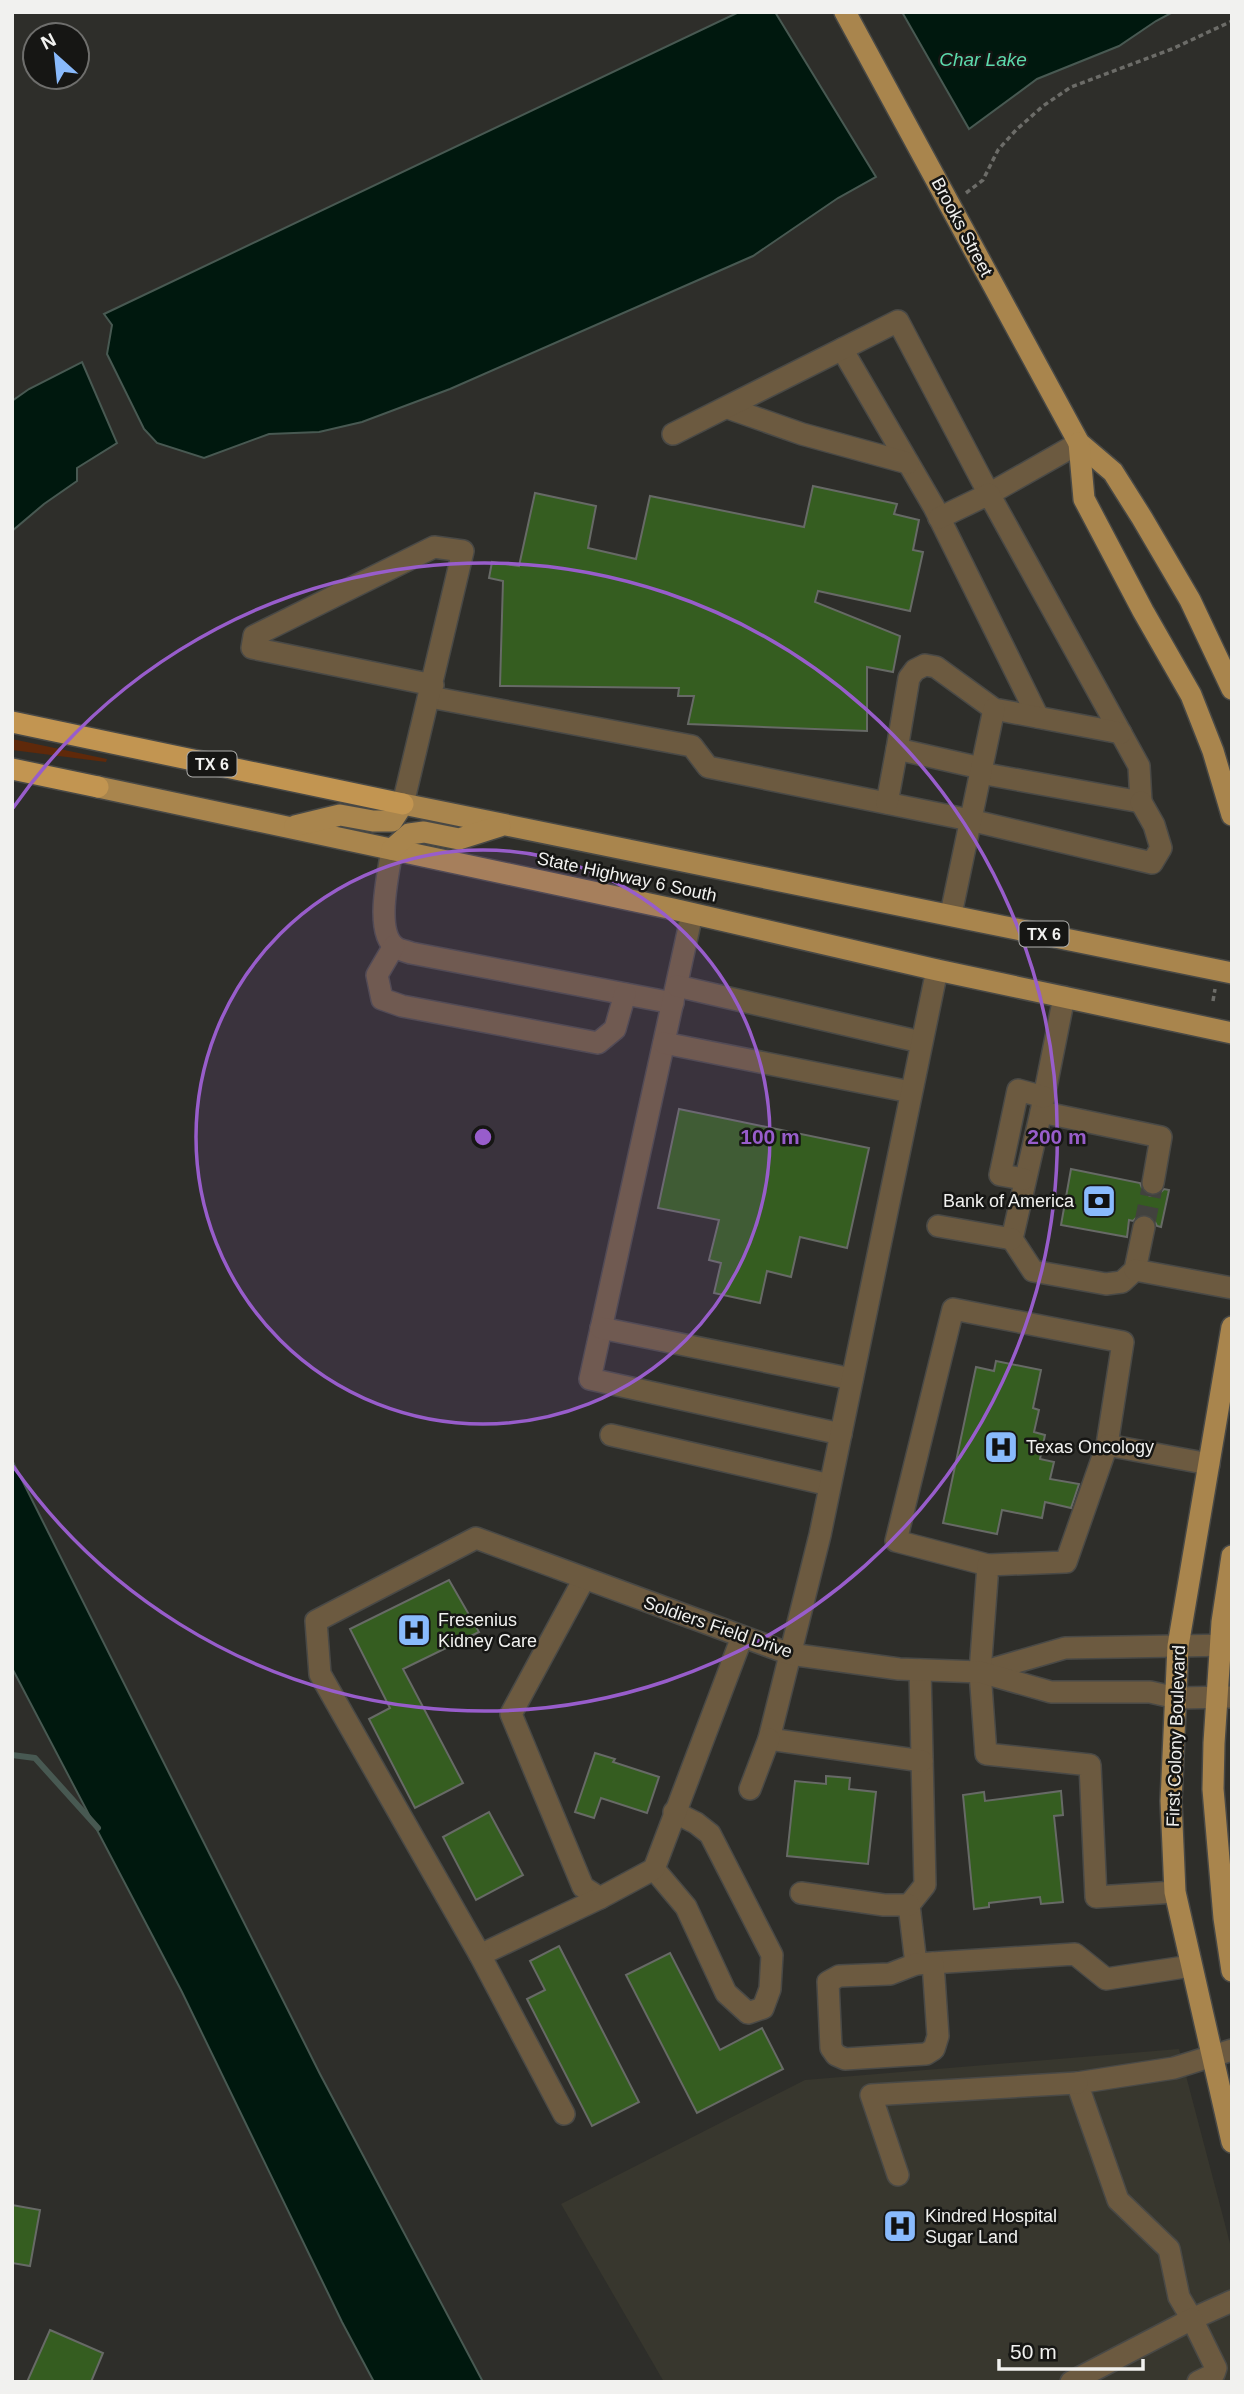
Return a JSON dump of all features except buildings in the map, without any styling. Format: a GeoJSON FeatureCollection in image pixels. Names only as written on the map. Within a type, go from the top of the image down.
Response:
{"type":"FeatureCollection","features":[{"type":"Feature","properties":{"kind":"highway","name":"State Highway 6 South"},"geometry":{"type":"LineString","coordinates":[[12,722],[403,804]]}},
{"type":"Feature","properties":{"kind":"highway","name":"State Highway 6 South"},"geometry":{"type":"LineString","coordinates":[[12,769],[98,787]]}},
{"type":"Feature","properties":{"kind":"main road","name":"Brooks Street"},"geometry":{"type":"LineString","coordinates":[[845,12],[1079,443],[1113,472],[1142,517],[1189,600],[1232,689]]}},
{"type":"Feature","properties":{"kind":"main road","name":"Brooks Street"},"geometry":{"type":"LineString","coordinates":[[1079,443],[1084,499],[1191,695],[1213,751],[1232,815]]}},
{"type":"Feature","properties":{"kind":"main road","name":"State Highway 6 South"},"geometry":{"type":"LineString","coordinates":[[98,787],[1232,1033]]}},
{"type":"Feature","properties":{"kind":"main road","name":"State Highway 6 South"},"geometry":{"type":"LineString","coordinates":[[403,804],[1232,973]]}},
{"type":"Feature","properties":{"kind":"main road"},"geometry":{"type":"LineString","coordinates":[[288,827],[341,815],[373,821],[392,821],[403,804]]}},
{"type":"Feature","properties":{"kind":"main road"},"geometry":{"type":"LineString","coordinates":[[392,849],[409,834],[424,832],[458,839],[501,825]]}},
{"type":"Feature","properties":{"kind":"main road","name":"First Colony Boulevard"},"geometry":{"type":"LineString","coordinates":[[1232,1327],[1178,1646],[1171,1801],[1175,1892],[1191,1966],[1222,2053],[1232,2142]]}},
{"type":"Feature","properties":{"kind":"main road"},"geometry":{"type":"LineString","coordinates":[[1232,1556],[1224,1697],[1213,1789],[1224,1918],[1232,1971]]}},
{"type":"Feature","properties":{"kind":"street"},"geometry":{"type":"LineString","coordinates":[[403,804],[431,691],[463,551],[434,547],[254,636],[252,648],[431,691],[692,746],[708,767],[970,820],[1152,863],[1161,848],[1154,825],[1141,802],[1139,766],[989,494],[898,321],[673,434]]}},
{"type":"Feature","properties":{"kind":"street"},"geometry":{"type":"LineString","coordinates":[[842,349],[939,518],[1038,717]]}},
{"type":"Feature","properties":{"kind":"street"},"geometry":{"type":"LineString","coordinates":[[728,408],[802,434],[908,463]]}},
{"type":"Feature","properties":{"kind":"street"},"geometry":{"type":"LineString","coordinates":[[939,518],[989,494],[1079,443]]}},
{"type":"Feature","properties":{"kind":"street"},"geometry":{"type":"LineString","coordinates":[[887,803],[909,678],[915,670],[925,665],[945,672],[994,709],[1121,733]]}},
{"type":"Feature","properties":{"kind":"street"},"geometry":{"type":"LineString","coordinates":[[951,914],[994,709]]}},
{"type":"Feature","properties":{"kind":"street"},"geometry":{"type":"LineString","coordinates":[[897,749],[981,770],[1141,802]]}},
{"type":"Feature","properties":{"kind":"street"},"geometry":{"type":"LineString","coordinates":[[392,849],[383,913],[385,931],[394,946],[411,953],[625,994],[675,994],[921,1041]]}},
{"type":"Feature","properties":{"kind":"street"},"geometry":{"type":"LineString","coordinates":[[692,914],[590,1379],[841,1434]]}},
{"type":"Feature","properties":{"kind":"street"},"geometry":{"type":"LineString","coordinates":[[394,946],[377,975],[382,999],[402,1006],[598,1042],[615,1029],[625,994]]}},
{"type":"Feature","properties":{"kind":"street"},"geometry":{"type":"LineString","coordinates":[[750,1789],[769,1739],[820,1535],[937,970]]}},
{"type":"Feature","properties":{"kind":"street"},"geometry":{"type":"LineString","coordinates":[[1064,998],[1012,1239],[1033,1271],[1105,1284],[1122,1282],[1135,1270],[1144,1227]]}},
{"type":"Feature","properties":{"kind":"street"},"geometry":{"type":"LineString","coordinates":[[664,1043],[911,1092]]}},
{"type":"Feature","properties":{"kind":"street"},"geometry":{"type":"LineString","coordinates":[[1024,1179],[1000,1175],[1017,1090],[1042,1104],[1161,1137],[1153,1183]]}},
{"type":"Feature","properties":{"kind":"street"},"geometry":{"type":"LineString","coordinates":[[937,1226],[1012,1239]]}},
{"type":"Feature","properties":{"kind":"street"},"geometry":{"type":"LineString","coordinates":[[1135,1270],[1232,1289]]}},
{"type":"Feature","properties":{"kind":"street"},"geometry":{"type":"LineString","coordinates":[[953,1309],[1123,1342],[1107,1445],[1066,1562],[988,1565],[896,1541],[953,1309]]}},
{"type":"Feature","properties":{"kind":"street"},"geometry":{"type":"LineString","coordinates":[[601,1328],[852,1379]]}},
{"type":"Feature","properties":{"kind":"street"},"geometry":{"type":"LineString","coordinates":[[611,1435],[830,1485]]}},
{"type":"Feature","properties":{"kind":"street"},"geometry":{"type":"LineString","coordinates":[[1107,1445],[1209,1464]]}},
{"type":"Feature","properties":{"kind":"street","name":"Soldiers Field Drive"},"geometry":{"type":"LineString","coordinates":[[480,1955],[320,1674],[316,1621],[475,1538],[790,1654],[920,1670],[980,1672],[1051,1692],[1150,1692],[1177,1698],[1224,1697]]}},
{"type":"Feature","properties":{"kind":"street"},"geometry":{"type":"LineString","coordinates":[[988,1565],[980,1672],[986,1754],[1090,1765],[1096,1897],[1175,1892]]}},
{"type":"Feature","properties":{"kind":"street"},"geometry":{"type":"LineString","coordinates":[[584,1579],[511,1714],[583,1886],[600,1898]]}},
{"type":"Feature","properties":{"kind":"street"},"geometry":{"type":"LineString","coordinates":[[564,2114],[480,1955],[654,1869],[742,1637]]}},
{"type":"Feature","properties":{"kind":"street","name":"Soldiers Field Drive"},"geometry":{"type":"LineString","coordinates":[[980,1672],[1065,1648],[1226,1645]]}},
{"type":"Feature","properties":{"kind":"street"},"geometry":{"type":"LineString","coordinates":[[909,1905],[925,1885],[920,1670]]}},
{"type":"Feature","properties":{"kind":"street"},"geometry":{"type":"LineString","coordinates":[[769,1739],[922,1761]]}},
{"type":"Feature","properties":{"kind":"street"},"geometry":{"type":"LineString","coordinates":[[654,1869],[686,1907],[726,1993],[748,2013],[763,2008],[770,1989],[772,1955],[710,1834],[674,1812]]}},
{"type":"Feature","properties":{"kind":"street"},"geometry":{"type":"LineString","coordinates":[[801,1893],[884,1905],[909,1905]]}},
{"type":"Feature","properties":{"kind":"street"},"geometry":{"type":"LineString","coordinates":[[909,1905],[925,1964],[937,2036],[934,2049],[926,2054],[872,2058],[845,2059],[835,2055],[831,2048],[828,1982],[839,1976],[890,1974],[925,1964],[1075,1954],[1106,1979],[1191,1966]]}},
{"type":"Feature","properties":{"kind":"street"},"geometry":{"type":"LineString","coordinates":[[898,2175],[871,2095],[1077,2083],[1174,2068],[1222,2053]]}},
{"type":"Feature","properties":{"kind":"street"},"geometry":{"type":"LineString","coordinates":[[1077,2083],[1118,2200],[1169,2249],[1179,2297],[1216,2368],[1214,2374],[1198,2382]]}},
{"type":"Feature","properties":{"kind":"street"},"geometry":{"type":"LineString","coordinates":[[1071,2382],[1232,2301]]}},
{"type":"Feature","properties":{"kind":"path"},"geometry":{"type":"LineString","coordinates":[[950,204],[983,180],[998,149],[1027,119],[1071,88],[1172,50],[1232,21]]}},
{"type":"Feature","properties":{"kind":"path"},"geometry":{"type":"LineString","coordinates":[[1213,1001],[1215,989]]}},
{"type":"Feature","properties":{"kind":"shaded area"},"geometry":{"type":"Polygon","coordinates":[[[12,739],[107,759],[106,762],[12,750],[12,739]]]}},
{"type":"Feature","properties":{"kind":"shaded area","name":"Kindred Hospital Sugar Land"},"geometry":{"type":"Polygon","coordinates":[[[1179,2049],[1232,2251],[1232,2382],[664,2382],[561,2204],[805,2080],[1179,2049]]]}},
{"type":"Feature","properties":{"kind":"water"},"geometry":{"type":"Polygon","coordinates":[[[739,12],[775,12],[876,177],[838,198],[753,256],[450,389],[362,422],[319,432],[269,434],[204,458],[157,443],[144,429],[107,354],[112,325],[104,314],[739,12]]]}},
{"type":"Feature","properties":{"kind":"water","name":"Char Lake"},"geometry":{"type":"Polygon","coordinates":[[[902,12],[1173,12],[1119,46],[1037,79],[969,129],[902,12]]]}},
{"type":"Feature","properties":{"kind":"water"},"geometry":{"type":"Polygon","coordinates":[[[82,362],[117,443],[77,468],[77,481],[12,531],[12,401],[29,389],[82,362]]]}},
{"type":"Feature","properties":{"kind":"water"},"geometry":{"type":"Polygon","coordinates":[[[12,1460],[320,2074],[483,2382],[374,2382],[342,2322],[182,1992],[12,1668],[12,1460]]]}},
{"type":"Feature","properties":{"kind":"waterway"},"geometry":{"type":"LineString","coordinates":[[12,1755],[35,1758],[98,1828]]}},
{"type":"Feature","properties":{"kind":"tunnel"},"geometry":{"type":"LineString","coordinates":[[1144,1227],[1153,1183]]}},
{"type":"Feature","properties":{"kind":"place","name":"Bank of America"},"geometry":{"type":"Point","coordinates":[1099,1201]}},
{"type":"Feature","properties":{"kind":"place","name":"Texas Oncology"},"geometry":{"type":"Point","coordinates":[1001,1447]}},
{"type":"Feature","properties":{"kind":"place","name":"Fresenius Kidney Care"},"geometry":{"type":"Point","coordinates":[414,1630]}},
{"type":"Feature","properties":{"kind":"place","name":"Kindred Hospital Sugar Land"},"geometry":{"type":"Point","coordinates":[900,2226]}}]}
